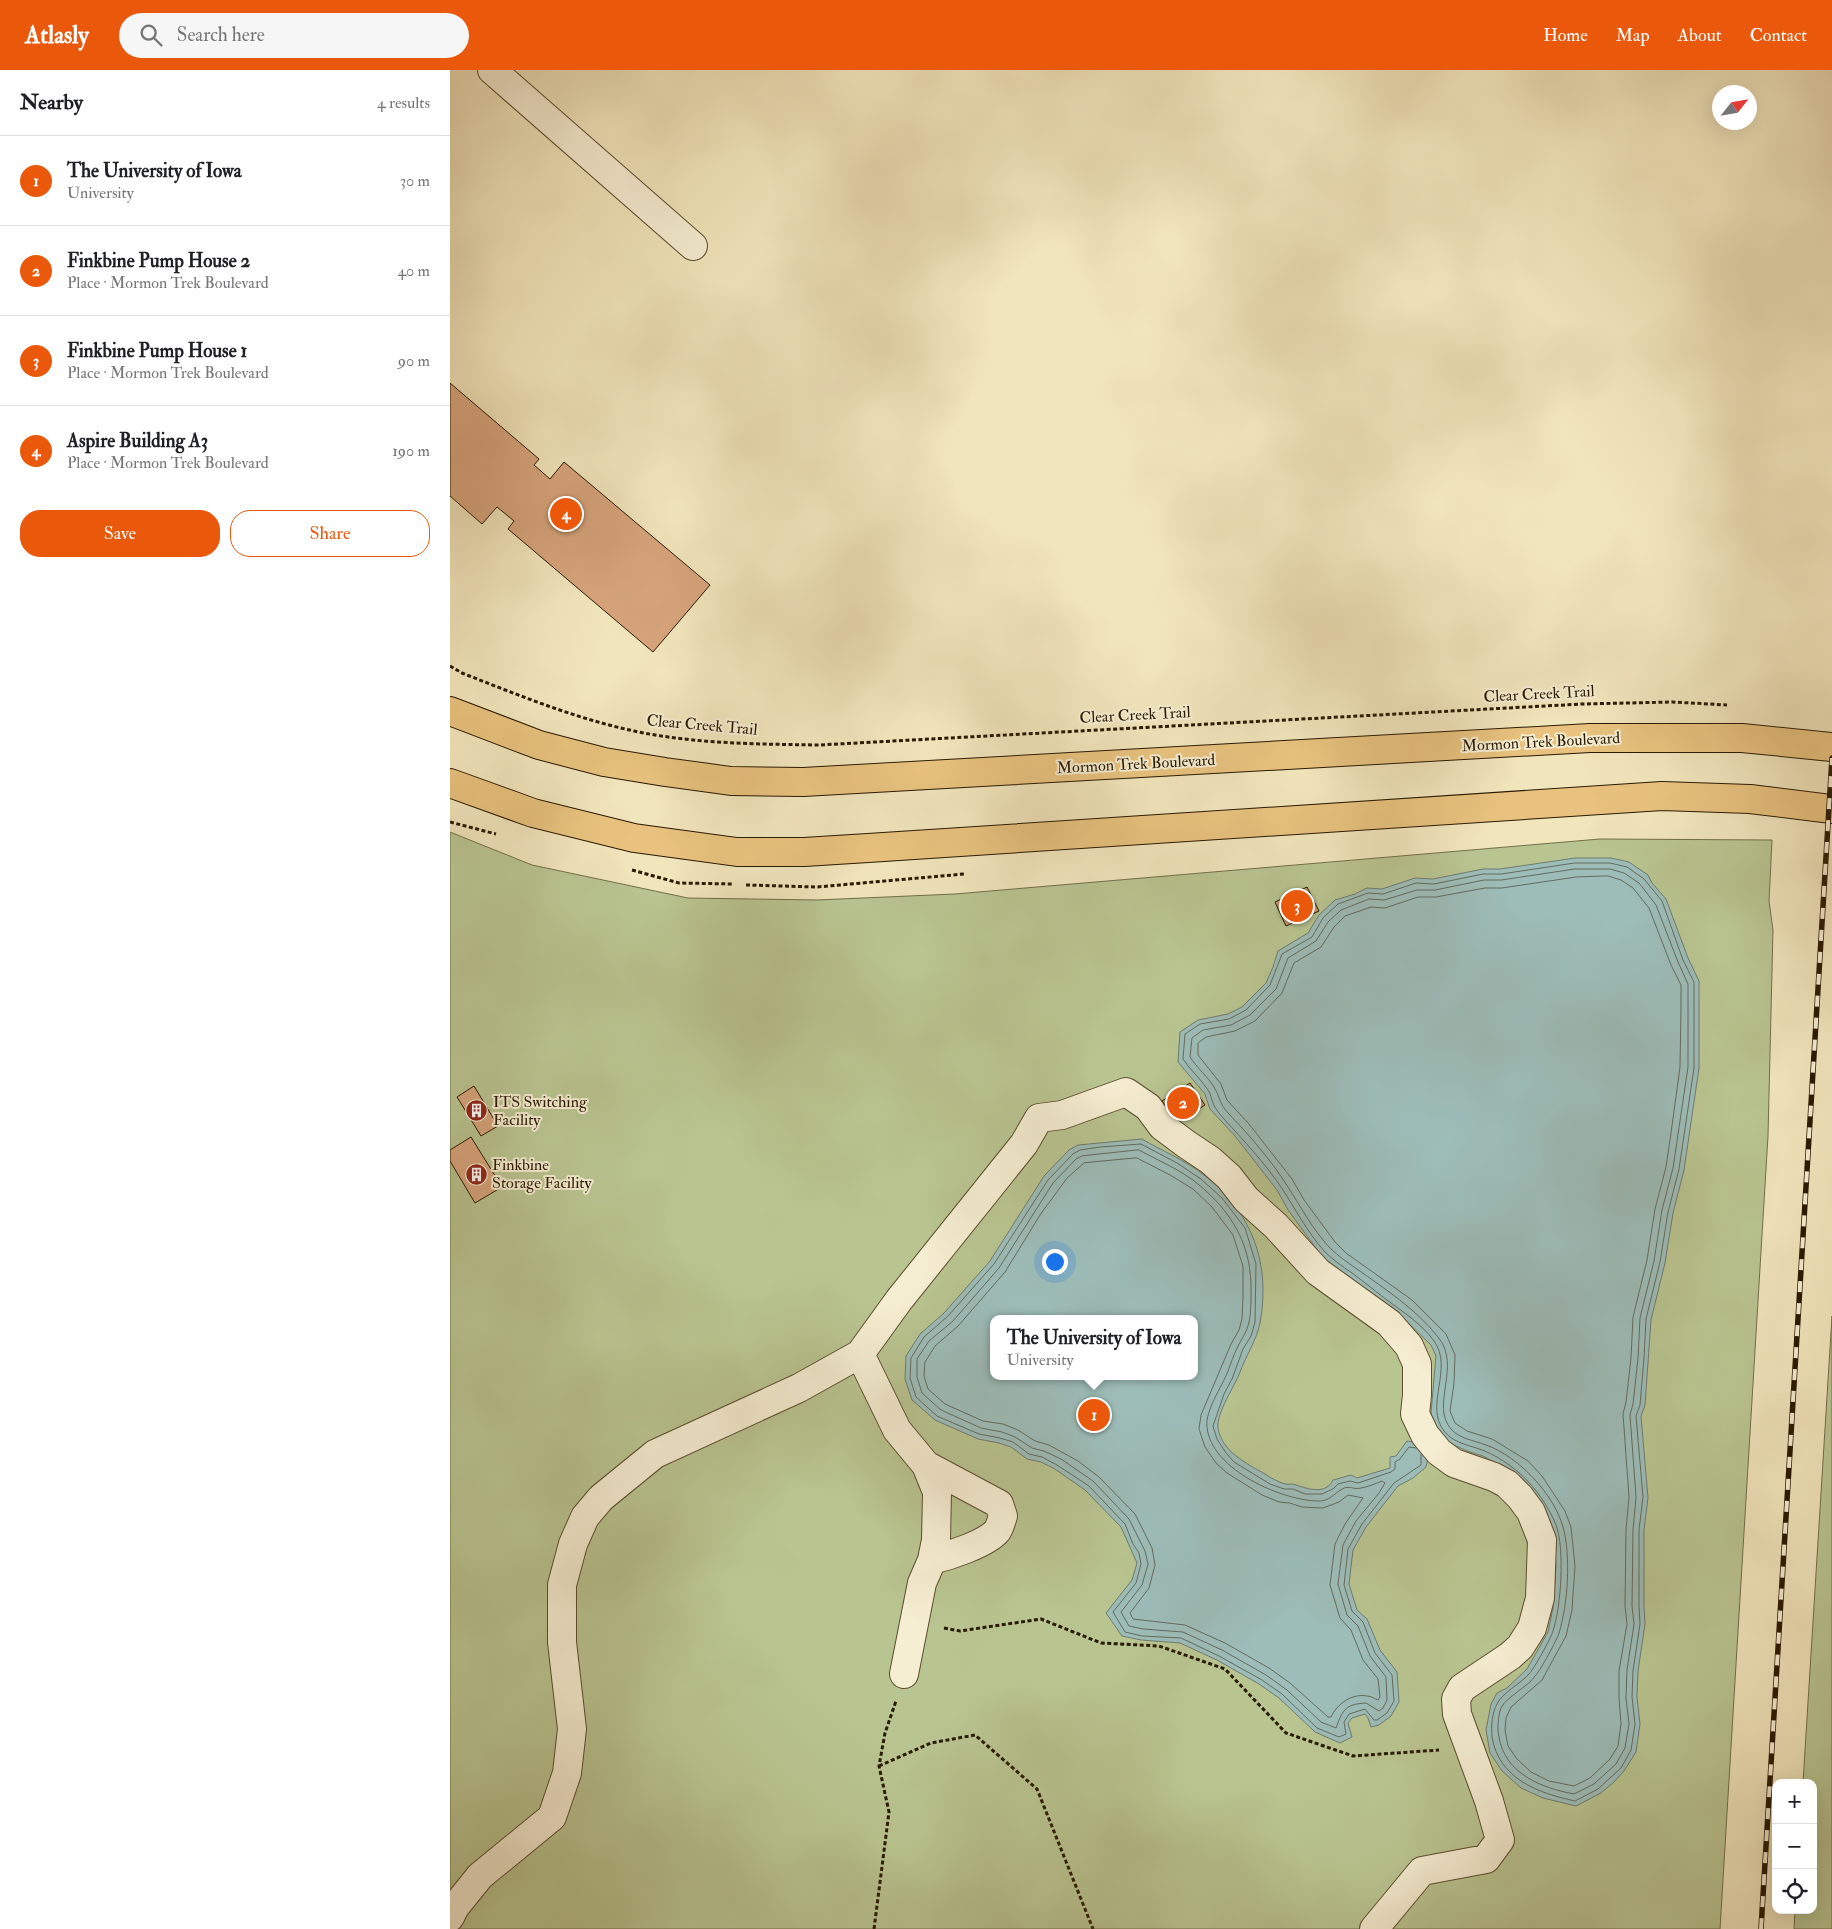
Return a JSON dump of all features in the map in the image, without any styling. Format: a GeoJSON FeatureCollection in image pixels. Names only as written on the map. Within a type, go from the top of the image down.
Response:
{"type":"FeatureCollection","features":[{"type":"Feature","properties":{"kind":"main road","name":"Mormon Trek Boulevard"},"geometry":{"type":"LineString","coordinates":[[450,711],[539,745],[604,762],[732,781],[803,782],[1590,738],[1742,738],[1832,747]]}},
{"type":"Feature","properties":{"kind":"main road"},"geometry":{"type":"LineString","coordinates":[[450,783],[532,813],[634,838],[737,852],[804,852],[859,849],[1662,796],[1750,799],[1825,808]]}},
{"type":"Feature","properties":{"kind":"lane"},"geometry":{"type":"LineString","coordinates":[[492,70],[693,246]]}},
{"type":"Feature","properties":{"kind":"lane"},"geometry":{"type":"LineString","coordinates":[[450,1917],[455,1907],[480,1876],[552,1818],[567,1774],[572,1729],[562,1642],[562,1586],[573,1544],[585,1517],[601,1498],[655,1454],[799,1388],[849,1362],[860,1354],[899,1300],[1024,1144],[1039,1118],[1062,1115],[1126,1092],[1148,1107],[1162,1126],[1210,1160],[1229,1177],[1246,1198],[1276,1226],[1318,1272],[1390,1323],[1409,1346],[1417,1364],[1417,1395],[1414,1414],[1425,1435],[1439,1452],[1454,1463],[1494,1477],[1507,1484],[1531,1512],[1542,1540],[1540,1598],[1532,1628],[1520,1647],[1510,1656],[1462,1688],[1456,1699],[1457,1714],[1490,1801],[1500,1840],[1486,1859],[1422,1871],[1374,1929]]}},
{"type":"Feature","properties":{"kind":"lane"},"geometry":{"type":"LineString","coordinates":[[860,1354],[898,1430],[926,1464],[938,1492],[936,1540],[932,1560],[922,1583],[904,1674]]}},
{"type":"Feature","properties":{"kind":"lane"},"geometry":{"type":"LineString","coordinates":[[926,1464],[998,1504],[1003,1516],[996,1532],[976,1545],[932,1560]]}},
{"type":"Feature","properties":{"kind":"path","name":"Clear Creek Trail"},"geometry":{"type":"LineString","coordinates":[[450,666],[462,673],[554,709],[634,731],[722,743],[819,744],[1582,704],[1673,702],[1732,706]]}},
{"type":"Feature","properties":{"kind":"path"},"geometry":{"type":"LineString","coordinates":[[914,1624],[960,1631],[1042,1619],[1101,1643],[1159,1646],[1225,1669],[1286,1733],[1353,1756],[1469,1748]]}},
{"type":"Feature","properties":{"kind":"path"},"geometry":{"type":"LineString","coordinates":[[874,1929],[889,1812],[880,1766],[885,1733],[904,1674]]}},
{"type":"Feature","properties":{"kind":"path"},"geometry":{"type":"LineString","coordinates":[[880,1766],[931,1743],[975,1735],[1036,1789],[1093,1929]]}},
{"type":"Feature","properties":{"kind":"green space"},"geometry":{"type":"Polygon","coordinates":[[[450,832],[532,865],[688,898],[817,900],[955,894],[1600,839],[1772,840],[1769,901],[1773,930],[1768,1136],[1720,1929],[450,1929],[450,832]]]}},
{"type":"Feature","properties":{"kind":"green space"},"geometry":{"type":"Polygon","coordinates":[[[1832,1316],[1832,1929],[1794,1929],[1795,1914],[1817,1914],[1817,1779],[1803,1779],[1832,1316]]]}},
{"type":"Feature","properties":{"kind":"water"},"geometry":{"type":"Polygon","coordinates":[[[1575,858],[1611,858],[1629,862],[1648,875],[1652,883],[1666,899],[1688,958],[1699,981],[1699,1068],[1684,1170],[1673,1213],[1665,1263],[1651,1320],[1645,1405],[1641,1416],[1648,1498],[1644,1530],[1645,1624],[1638,1671],[1637,1697],[1640,1724],[1636,1752],[1624,1771],[1614,1782],[1601,1793],[1576,1806],[1543,1798],[1521,1788],[1502,1771],[1490,1753],[1486,1730],[1491,1704],[1497,1693],[1507,1688],[1527,1669],[1548,1632],[1553,1608],[1556,1566],[1554,1543],[1506,1469],[1483,1456],[1449,1443],[1440,1434],[1434,1424],[1431,1413],[1436,1356],[1431,1345],[1400,1315],[1335,1268],[1321,1255],[1288,1210],[1277,1190],[1235,1136],[1210,1109],[1205,1094],[1178,1062],[1180,1032],[1198,1020],[1228,1014],[1242,1007],[1266,983],[1278,951],[1308,933],[1319,915],[1335,900],[1367,888],[1382,889],[1415,878],[1433,879],[1483,869],[1500,869],[1575,858]]]}},
{"type":"Feature","properties":{"kind":"water"},"geometry":{"type":"Polygon","coordinates":[[[1142,1139],[1204,1175],[1235,1205],[1246,1222],[1260,1260],[1263,1280],[1263,1301],[1256,1335],[1218,1422],[1220,1436],[1224,1444],[1236,1456],[1280,1482],[1316,1490],[1326,1488],[1333,1480],[1351,1475],[1357,1478],[1390,1468],[1390,1457],[1396,1456],[1407,1441],[1418,1443],[1428,1458],[1426,1467],[1413,1478],[1398,1486],[1366,1527],[1353,1550],[1349,1584],[1357,1610],[1367,1619],[1380,1650],[1397,1672],[1399,1702],[1391,1716],[1379,1725],[1371,1727],[1365,1714],[1352,1718],[1348,1723],[1352,1737],[1340,1743],[1315,1732],[1279,1698],[1217,1660],[1180,1643],[1141,1640],[1122,1636],[1106,1613],[1132,1580],[1137,1563],[1121,1527],[1085,1490],[1055,1469],[1041,1462],[1027,1459],[1011,1447],[978,1439],[935,1420],[912,1400],[905,1379],[906,1356],[920,1334],[944,1313],[990,1261],[1044,1176],[1069,1150],[1078,1145],[1142,1139]]]}},
{"type":"Feature","properties":{"kind":"building"},"geometry":{"type":"Polygon","coordinates":[[[450,383],[539,459],[534,465],[550,479],[564,462],[710,585],[653,652],[508,529],[514,521],[497,507],[482,524],[450,496],[450,383]]]}},
{"type":"Feature","properties":{"kind":"building"},"geometry":{"type":"Polygon","coordinates":[[[1307,887],[1319,911],[1286,926],[1275,902],[1307,887]]]}},
{"type":"Feature","properties":{"kind":"building"},"geometry":{"type":"Polygon","coordinates":[[[1190,1083],[1205,1105],[1176,1123],[1162,1101],[1190,1083]]]}},
{"type":"Feature","properties":{"kind":"building","name":"ITS Switching Facility"},"geometry":{"type":"Polygon","coordinates":[[[474,1086],[498,1126],[481,1136],[457,1097],[474,1086]]]}},
{"type":"Feature","properties":{"kind":"building","name":"Finkbine Storage Facility"},"geometry":{"type":"Polygon","coordinates":[[[471,1137],[502,1187],[475,1203],[450,1161],[450,1150],[471,1137]]]}},
{"type":"Feature","properties":{"kind":"railway"},"geometry":{"type":"LineString","coordinates":[[1761,1929],[1832,758]]}},
{"type":"Feature","properties":{"kind":"place","name":"Aspire Building A3"},"geometry":{"type":"Point","coordinates":[566,514]}},
{"type":"Feature","properties":{"kind":"place","name":"Finkbine Pump House 1"},"geometry":{"type":"Point","coordinates":[1297,906]}},
{"type":"Feature","properties":{"kind":"place","name":"Finkbine Pump House 2"},"geometry":{"type":"Point","coordinates":[1183,1103]}},
{"type":"Feature","properties":{"kind":"place","name":"ITS Switching Facility"},"geometry":{"type":"Point","coordinates":[477,1111]}},
{"type":"Feature","properties":{"kind":"place","name":"Finkbine Storage Facility"},"geometry":{"type":"Point","coordinates":[476,1174]}},
{"type":"Feature","properties":{"kind":"place","name":"The University of Iowa"},"geometry":{"type":"Point","coordinates":[1094,1415]}}]}
